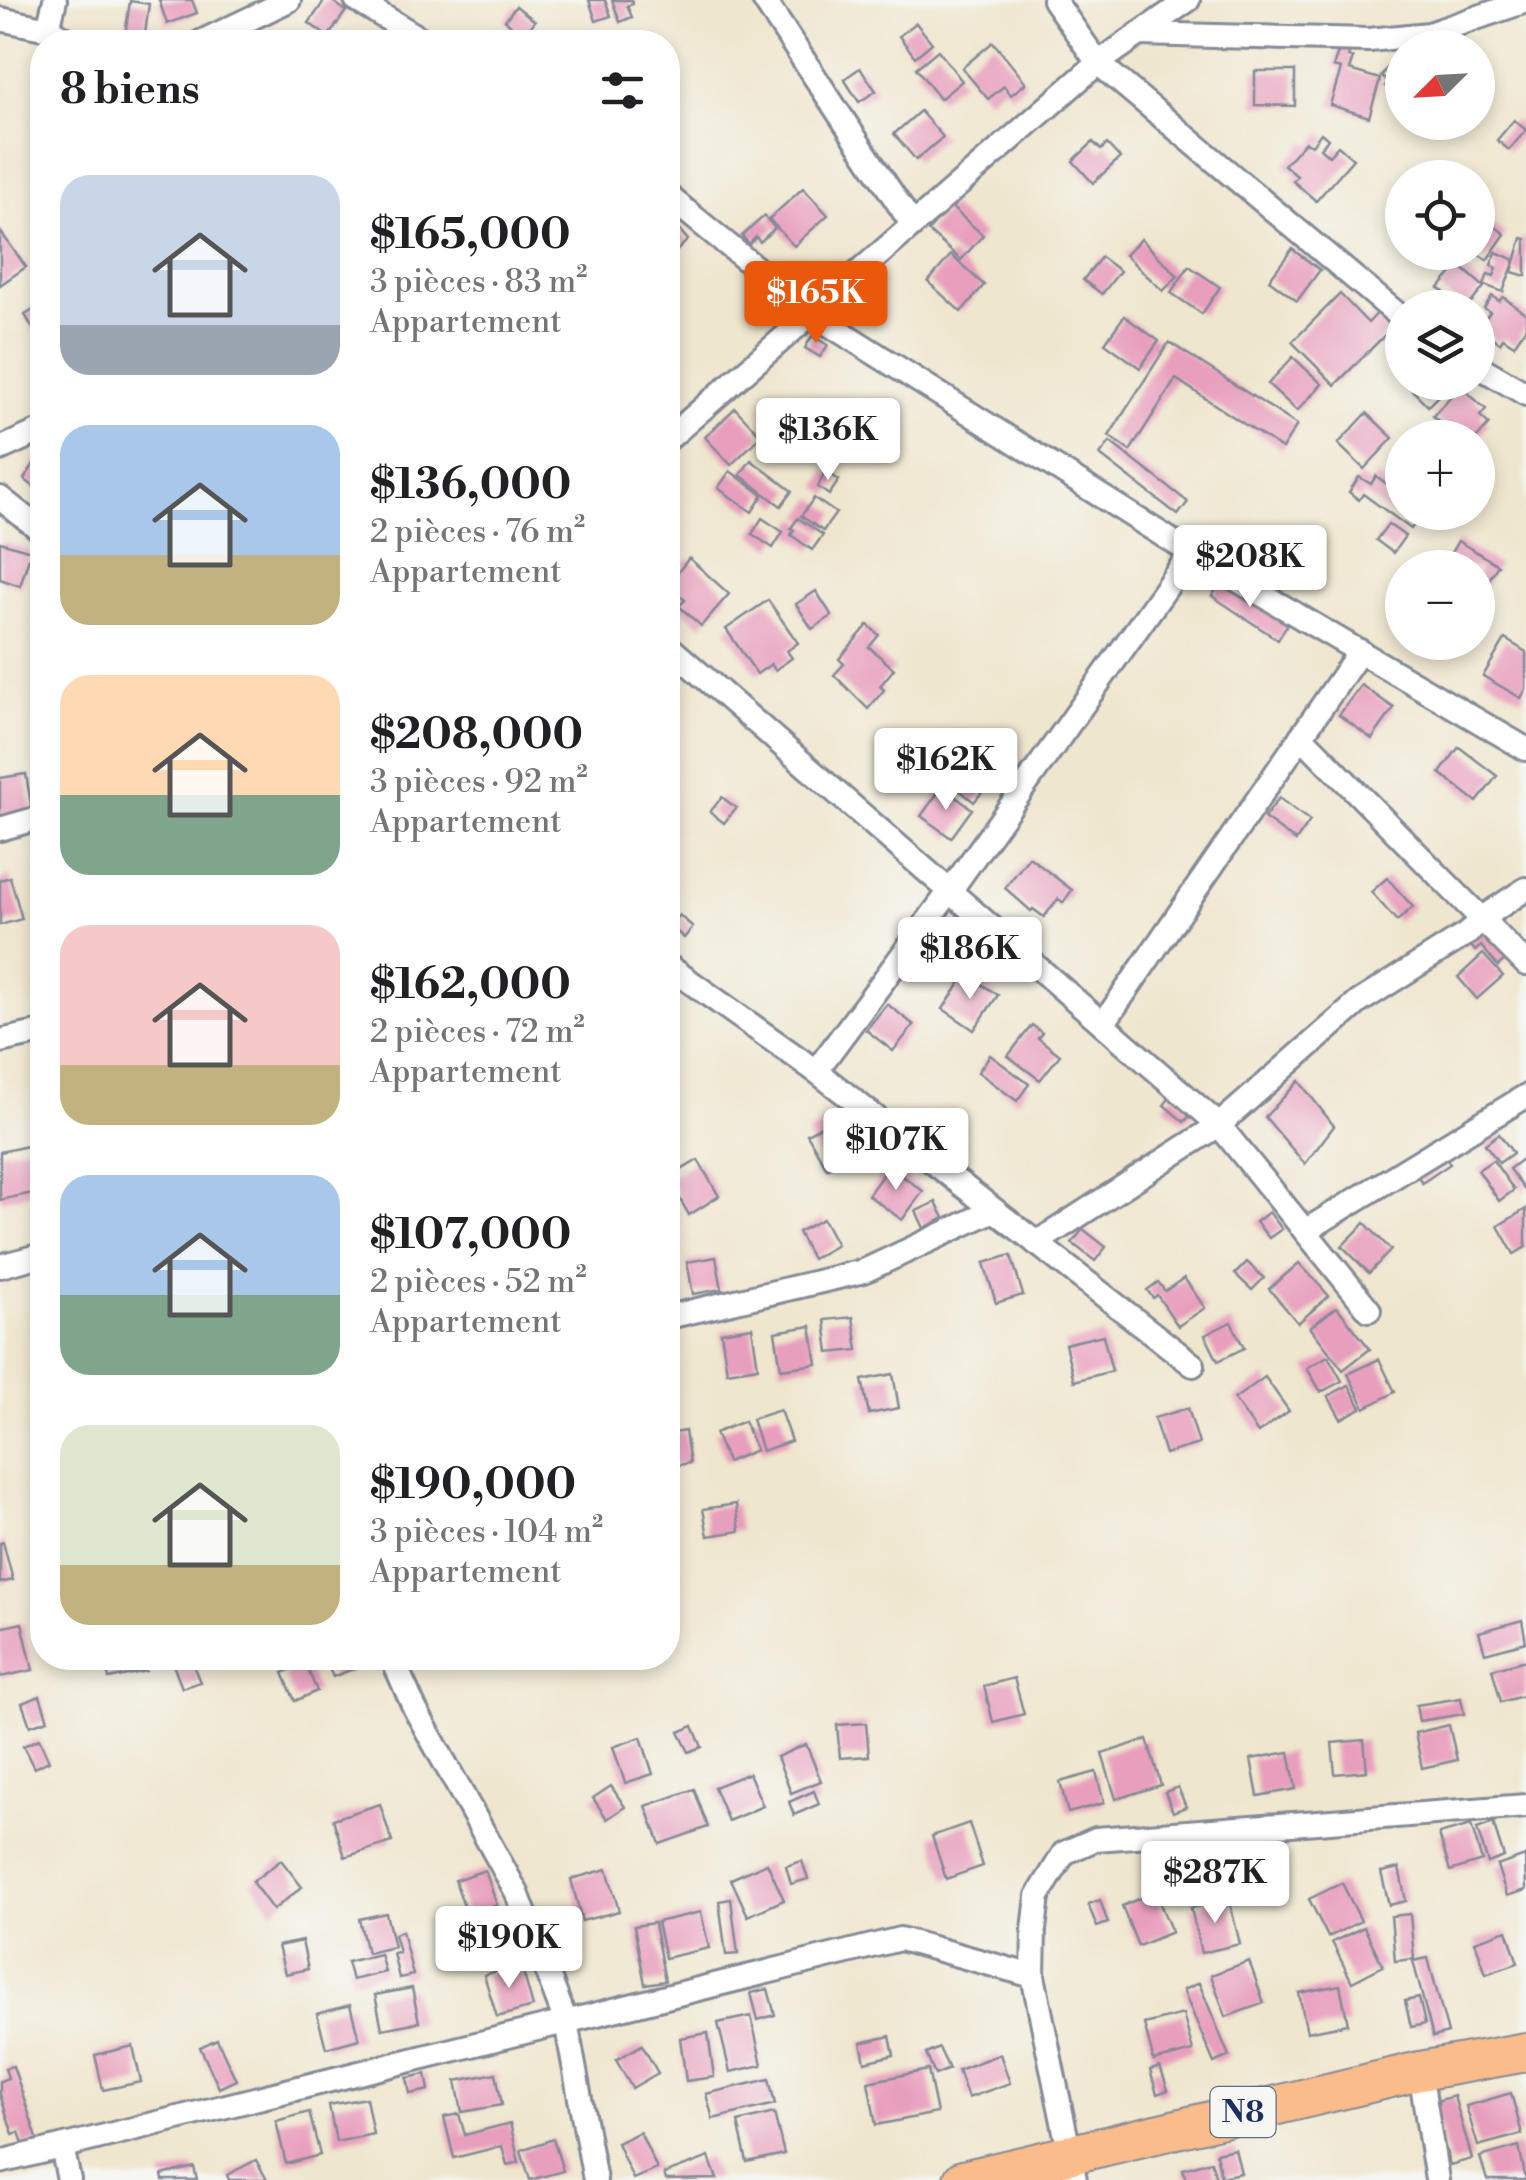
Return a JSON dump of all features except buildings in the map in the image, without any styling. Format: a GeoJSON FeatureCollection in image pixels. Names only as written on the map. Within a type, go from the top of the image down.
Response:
{"type":"FeatureCollection","features":[{"type":"Feature","properties":{"kind":"main road","name":"N8"},"geometry":{"type":"LineString","coordinates":[[963,2180],[1072,2166],[1420,2072],[1526,2052]]}},
{"type":"Feature","properties":{"kind":"street"},"geometry":{"type":"LineString","coordinates":[[48,28],[56,0]]}},
{"type":"Feature","properties":{"kind":"street"},"geometry":{"type":"LineString","coordinates":[[226,30],[289,0]]}},
{"type":"Feature","properties":{"kind":"street"},"geometry":{"type":"LineString","coordinates":[[356,0],[406,30]]}},
{"type":"Feature","properties":{"kind":"street"},"geometry":{"type":"LineString","coordinates":[[764,0],[912,224]]}},
{"type":"Feature","properties":{"kind":"street"},"geometry":{"type":"LineString","coordinates":[[1054,0],[1098,63],[1385,304]]}},
{"type":"Feature","properties":{"kind":"street"},"geometry":{"type":"LineString","coordinates":[[680,428],[1098,63],[1188,0]]}},
{"type":"Feature","properties":{"kind":"street"},"geometry":{"type":"LineString","coordinates":[[1139,34],[1369,40],[1429,34],[1526,2]]}},
{"type":"Feature","properties":{"kind":"street"},"geometry":{"type":"LineString","coordinates":[[0,19],[51,30]]}},
{"type":"Feature","properties":{"kind":"street"},"geometry":{"type":"LineString","coordinates":[[680,206],[811,313],[1191,553],[1526,749]]}},
{"type":"Feature","properties":{"kind":"street"},"geometry":{"type":"LineString","coordinates":[[1495,376],[1526,394]]}},
{"type":"Feature","properties":{"kind":"street"},"geometry":{"type":"LineString","coordinates":[[0,449],[30,435]]}},
{"type":"Feature","properties":{"kind":"street"},"geometry":{"type":"LineString","coordinates":[[0,498],[30,522]]}},
{"type":"Feature","properties":{"kind":"street"},"geometry":{"type":"LineString","coordinates":[[816,1071],[1191,553]]}},
{"type":"Feature","properties":{"kind":"street"},"geometry":{"type":"LineString","coordinates":[[1103,1024],[1360,652]]}},
{"type":"Feature","properties":{"kind":"street"},"geometry":{"type":"LineString","coordinates":[[680,656],[1219,1125],[1370,1310]]}},
{"type":"Feature","properties":{"kind":"street"},"geometry":{"type":"LineString","coordinates":[[1301,736],[1526,964]]}},
{"type":"Feature","properties":{"kind":"street"},"geometry":{"type":"LineString","coordinates":[[0,829],[30,820]]}},
{"type":"Feature","properties":{"kind":"street"},"geometry":{"type":"LineString","coordinates":[[1036,1243],[1219,1125],[1360,1002],[1526,890]]}},
{"type":"Feature","properties":{"kind":"street"},"geometry":{"type":"LineString","coordinates":[[680,975],[816,1071],[1193,1365]]}},
{"type":"Feature","properties":{"kind":"street"},"geometry":{"type":"LineString","coordinates":[[0,1040],[30,1034]]}},
{"type":"Feature","properties":{"kind":"street"},"geometry":{"type":"LineString","coordinates":[[1306,1231],[1526,1096]]}},
{"type":"Feature","properties":{"kind":"street"},"geometry":{"type":"LineString","coordinates":[[680,1314],[864,1271],[994,1210]]}},
{"type":"Feature","properties":{"kind":"street"},"geometry":{"type":"LineString","coordinates":[[0,1266],[30,1258]]}},
{"type":"Feature","properties":{"kind":"street"},"geometry":{"type":"LineString","coordinates":[[398,1670],[518,1894],[566,2022],[595,2180]]}},
{"type":"Feature","properties":{"kind":"street"},"geometry":{"type":"LineString","coordinates":[[1072,2166],[1032,1976],[1038,1896],[1064,1852],[1096,1839],[1526,1806]]}},
{"type":"Feature","properties":{"kind":"street"},"geometry":{"type":"LineString","coordinates":[[0,2162],[900,1938],[1032,1976]]}},
{"type":"Feature","properties":{"kind":"street"},"geometry":{"type":"LineString","coordinates":[[1420,2072],[1437,2180]]}},
{"type":"Feature","properties":{"kind":"street"},"geometry":{"type":"LineString","coordinates":[[62,2147],[69,2180]]}}]}
